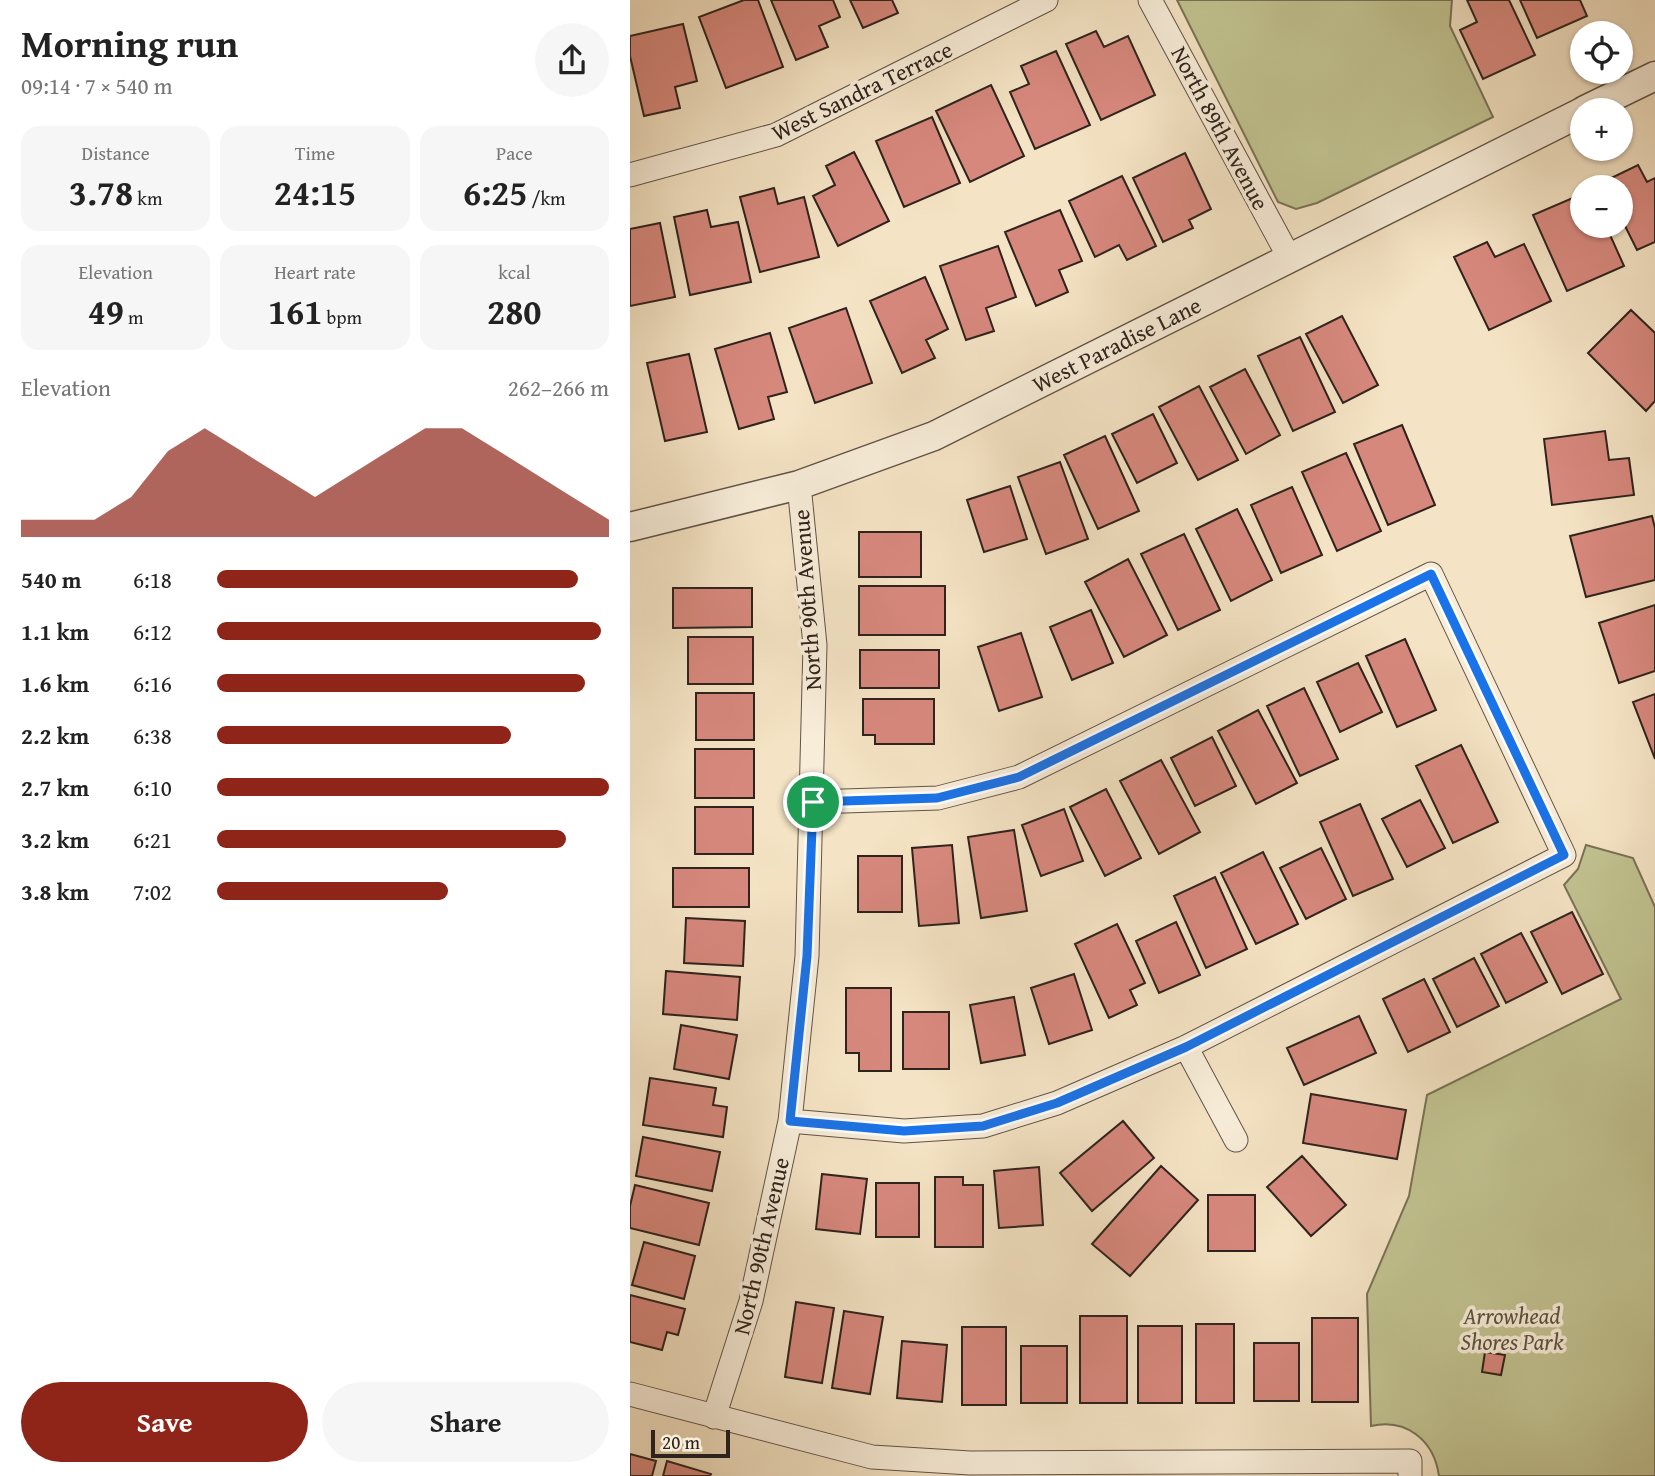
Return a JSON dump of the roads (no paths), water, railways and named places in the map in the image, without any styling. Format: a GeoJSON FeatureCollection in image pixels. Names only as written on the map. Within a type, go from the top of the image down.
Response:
{"type":"FeatureCollection","features":[{"type":"Feature","properties":{"kind":"street","name":"West Sandra Terrace"},"geometry":{"type":"LineString","coordinates":[[630,175],[776,135],[1046,0]]}},
{"type":"Feature","properties":{"kind":"street","name":"North 89th Avenue"},"geometry":{"type":"LineString","coordinates":[[1150,0],[1289,257]]}},
{"type":"Feature","properties":{"kind":"street","name":"West Paradise Lane"},"geometry":{"type":"LineString","coordinates":[[1610,98],[1655,76]]}},
{"type":"Feature","properties":{"kind":"street","name":"West Paradise Lane"},"geometry":{"type":"LineString","coordinates":[[630,527],[799,485],[934,436],[1570,117]]}},
{"type":"Feature","properties":{"kind":"street","name":"North 90th Avenue"},"geometry":{"type":"LineString","coordinates":[[714,1417],[751,1301],[790,1121],[807,956],[815,645],[799,485]]}},
{"type":"Feature","properties":{"kind":"street"},"geometry":{"type":"LineString","coordinates":[[790,1121],[904,1131],[983,1126],[1057,1103],[1186,1047],[1564,855],[1431,574],[1019,777],[937,798],[813,802]]}},
{"type":"Feature","properties":{"kind":"street"},"geometry":{"type":"LineString","coordinates":[[1186,1047],[1236,1140]]}},
{"type":"Feature","properties":{"kind":"street"},"geometry":{"type":"LineString","coordinates":[[630,1394],[872,1457],[970,1462],[1410,1469]]}},
{"type":"Feature","properties":{"kind":"park label","name":"Arrowhead Shores Park"},"geometry":{"type":"Point","coordinates":[1512,1329]}}]}
